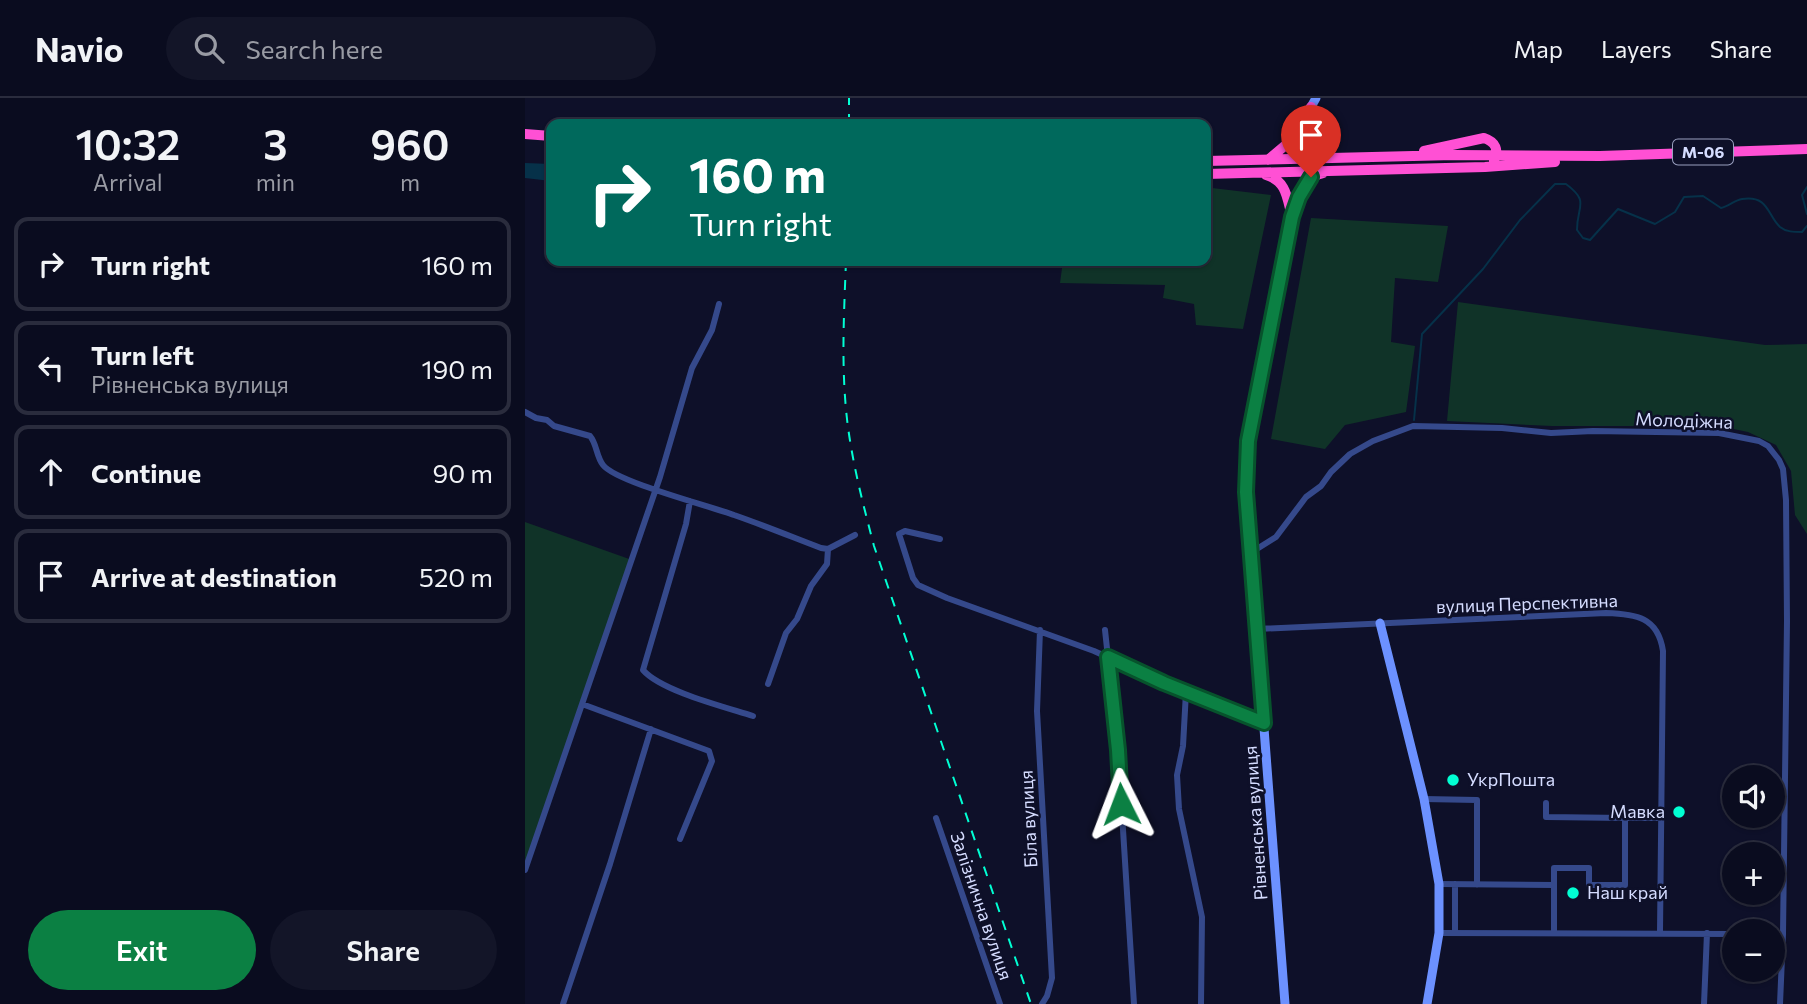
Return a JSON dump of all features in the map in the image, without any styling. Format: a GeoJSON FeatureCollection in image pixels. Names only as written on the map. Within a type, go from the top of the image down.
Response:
{"type":"FeatureCollection","features":[{"type":"Feature","properties":{"kind":"highway"},"geometry":{"type":"LineString","coordinates":[[1314,103],[1311,139],[1318,150],[1331,158]]}},
{"type":"Feature","properties":{"kind":"highway"},"geometry":{"type":"LineString","coordinates":[[1268,160],[1288,143],[1314,103]]}},
{"type":"Feature","properties":{"kind":"highway"},"geometry":{"type":"LineString","coordinates":[[525,134],[546,136]]}},
{"type":"Feature","properties":{"kind":"highway"},"geometry":{"type":"LineString","coordinates":[[1407,156],[1481,137],[1490,140],[1496,147],[1492,167]]}},
{"type":"Feature","properties":{"kind":"highway","name":"М-06"},"geometry":{"type":"LineString","coordinates":[[1211,161],[1407,156],[1600,156],[1807,149]]}},
{"type":"Feature","properties":{"kind":"highway","name":"М-06"},"geometry":{"type":"LineString","coordinates":[[1211,174],[1492,167],[1600,156]]}},
{"type":"Feature","properties":{"kind":"highway"},"geometry":{"type":"LineString","coordinates":[[1292,217],[1299,197],[1311,177],[1341,170]]}},
{"type":"Feature","properties":{"kind":"highway"},"geometry":{"type":"LineString","coordinates":[[1257,173],[1274,177],[1281,182],[1292,217]]}},
{"type":"Feature","properties":{"kind":"main road","name":"Рівненська вулиця"},"geometry":{"type":"LineString","coordinates":[[1285,1004],[1246,492],[1248,441],[1292,217]]}},
{"type":"Feature","properties":{"kind":"main road"},"geometry":{"type":"LineString","coordinates":[[1380,623],[1424,799],[1439,884],[1439,933],[1427,1004]]}},
{"type":"Feature","properties":{"kind":"street"},"geometry":{"type":"LineString","coordinates":[[525,870],[655,490],[692,368],[712,330],[719,304]]}},
{"type":"Feature","properties":{"kind":"street"},"geometry":{"type":"LineString","coordinates":[[525,412],[547,420],[554,426],[590,436],[603,466],[618,476],[655,490],[828,548],[855,535]]}},
{"type":"Feature","properties":{"kind":"street","name":"Молодіжна"},"geometry":{"type":"LineString","coordinates":[[1252,552],[1276,537],[1305,497],[1321,486],[1350,454],[1367,444],[1413,426],[1502,428],[1551,433],[1719,433],[1759,441],[1768,446],[1779,460],[1786,479],[1783,919]]}},
{"type":"Feature","properties":{"kind":"street"},"geometry":{"type":"LineString","coordinates":[[689,501],[686,524],[643,670],[650,678],[671,688],[753,716]]}},
{"type":"Feature","properties":{"kind":"street"},"geometry":{"type":"LineString","coordinates":[[940,539],[905,531],[899,534],[913,578],[918,585],[1108,657],[1264,723]]}},
{"type":"Feature","properties":{"kind":"street"},"geometry":{"type":"LineString","coordinates":[[768,684],[786,634],[797,619],[811,586],[827,564],[828,548]]}},
{"type":"Feature","properties":{"kind":"street","name":"вулиця Перспективна"},"geometry":{"type":"LineString","coordinates":[[1257,629],[1606,613],[1641,617],[1655,628],[1663,651],[1660,932]]}},
{"type":"Feature","properties":{"kind":"street","name":"Біла вулиця"},"geometry":{"type":"LineString","coordinates":[[1040,630],[1037,711],[1052,978],[1042,1004]]}},
{"type":"Feature","properties":{"kind":"street"},"geometry":{"type":"LineString","coordinates":[[1105,630],[1118,750],[1134,1004]]}},
{"type":"Feature","properties":{"kind":"street"},"geometry":{"type":"LineString","coordinates":[[1186,692],[1184,746],[1177,775],[1179,809],[1202,917],[1201,1004]]}},
{"type":"Feature","properties":{"kind":"street"},"geometry":{"type":"LineString","coordinates":[[582,704],[709,751],[712,755],[712,761],[680,839]]}},
{"type":"Feature","properties":{"kind":"street"},"geometry":{"type":"LineString","coordinates":[[563,1004],[651,729]]}},
{"type":"Feature","properties":{"kind":"street"},"geometry":{"type":"LineString","coordinates":[[1424,799],[1477,800],[1477,885]]}},
{"type":"Feature","properties":{"kind":"street"},"geometry":{"type":"LineString","coordinates":[[1546,803],[1546,817],[1660,818]]}},
{"type":"Feature","properties":{"kind":"street","name":"Залізнична вулиця"},"geometry":{"type":"LineString","coordinates":[[936,818],[1000,1004]]}},
{"type":"Feature","properties":{"kind":"street"},"geometry":{"type":"LineString","coordinates":[[1554,932],[1553,869],[1589,868],[1590,885],[1625,885],[1625,818]]}},
{"type":"Feature","properties":{"kind":"street"},"geometry":{"type":"LineString","coordinates":[[1439,884],[1554,886]]}},
{"type":"Feature","properties":{"kind":"street"},"geometry":{"type":"LineString","coordinates":[[1455,884],[1455,933]]}},
{"type":"Feature","properties":{"kind":"street"},"geometry":{"type":"LineString","coordinates":[[1439,933],[1722,933]]}},
{"type":"Feature","properties":{"kind":"street"},"geometry":{"type":"LineString","coordinates":[[1704,1004],[1707,933]]}},
{"type":"Feature","properties":{"kind":"street","name":"Молодіжна"},"geometry":{"type":"LineString","coordinates":[[1780,1004],[1781,982]]}},
{"type":"Feature","properties":{"kind":"green space"},"geometry":{"type":"Polygon","coordinates":[[[1211,188],[1271,195],[1243,329],[1196,325],[1194,304],[1163,298],[1165,285],[1060,283],[1062,266],[1211,266],[1211,188]]]}},
{"type":"Feature","properties":{"kind":"green space"},"geometry":{"type":"Polygon","coordinates":[[[1311,218],[1448,226],[1438,282],[1395,278],[1391,342],[1415,346],[1406,412],[1345,425],[1325,449],[1271,439],[1311,218]]]}},
{"type":"Feature","properties":{"kind":"green space"},"geometry":{"type":"Polygon","coordinates":[[[1458,302],[1765,345],[1807,344],[1807,534],[1795,515],[1791,471],[1776,445],[1748,432],[1719,426],[1552,426],[1447,421],[1458,302]]]}},
{"type":"Feature","properties":{"kind":"green space"},"geometry":{"type":"Polygon","coordinates":[[[525,522],[632,560],[525,870],[525,522]]]}},
{"type":"Feature","properties":{"kind":"water"},"geometry":{"type":"Polygon","coordinates":[[[525,163],[546,164],[546,180],[525,178],[525,163]]]}},
{"type":"Feature","properties":{"kind":"waterway"},"geometry":{"type":"LineString","coordinates":[[1414,420],[1422,334],[1483,269],[1520,220],[1555,184],[1566,184],[1578,195],[1581,204],[1577,230],[1583,238],[1590,240],[1618,209],[1655,224],[1675,212],[1684,197],[1703,196],[1721,208],[1742,199],[1757,200],[1766,207],[1782,229],[1802,232],[1807,226]]}},
{"type":"Feature","properties":{"kind":"waterway"},"geometry":{"type":"LineString","coordinates":[[1807,187],[1802,195],[1807,214]]}},
{"type":"Feature","properties":{"kind":"railway"},"geometry":{"type":"LineString","coordinates":[[849,98],[849,119]]}},
{"type":"Feature","properties":{"kind":"railway"},"geometry":{"type":"LineString","coordinates":[[846,266],[843,340],[845,399],[858,483],[874,546],[1031,1004]]}},
{"type":"Feature","properties":{"kind":"place","name":"УкрПошта"},"geometry":{"type":"Point","coordinates":[1453,780]}},
{"type":"Feature","properties":{"kind":"place","name":"Мавка"},"geometry":{"type":"Point","coordinates":[1679,812]}},
{"type":"Feature","properties":{"kind":"place","name":"Наш край"},"geometry":{"type":"Point","coordinates":[1573,893]}},
{"type":"Feature","properties":{"kind":"route"},"geometry":{"type":"LineString","coordinates":[[1121,804],[1108,657],[1164,683],[1264,723],[1246,492],[1248,441],[1292,217],[1299,197],[1311,177]]}}]}
